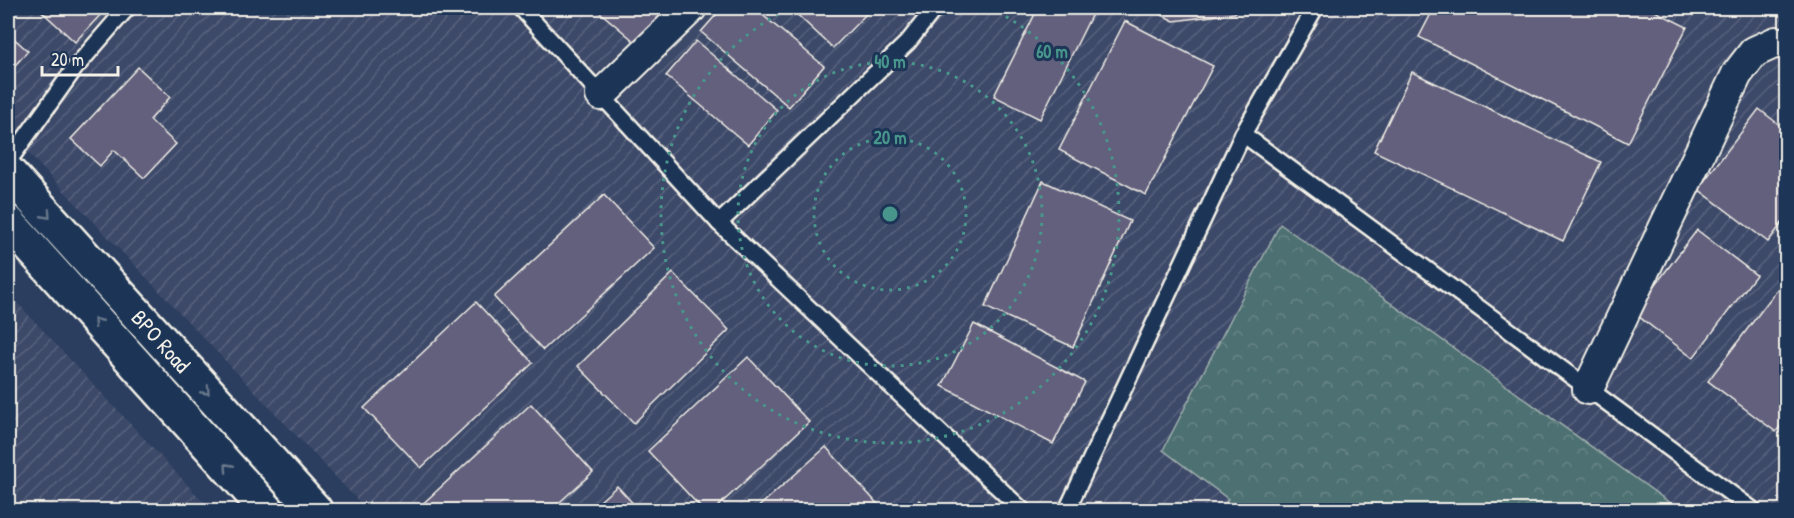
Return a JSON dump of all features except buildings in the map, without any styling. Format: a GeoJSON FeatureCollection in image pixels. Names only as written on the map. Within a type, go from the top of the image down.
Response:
{"type":"FeatureCollection","features":[{"type":"Feature","properties":{"kind":"street"},"geometry":{"type":"LineString","coordinates":[[601,94],[691,8]]}},
{"type":"Feature","properties":{"kind":"street"},"geometry":{"type":"LineString","coordinates":[[1588,388],[1737,74],[1755,52],[1776,42],[1786,45]]}},
{"type":"Feature","properties":{"kind":"street","name":"BPO Road"},"geometry":{"type":"LineString","coordinates":[[8,172],[315,510]]}},
{"type":"Feature","properties":{"kind":"street","name":"BPO Road"},"geometry":{"type":"LineString","coordinates":[[8,222],[267,510]]}},
{"type":"Feature","properties":{"kind":"lane"},"geometry":{"type":"LineString","coordinates":[[8,162],[75,68],[127,8]]}},
{"type":"Feature","properties":{"kind":"lane"},"geometry":{"type":"LineString","coordinates":[[521,8],[719,223],[1022,510]]}},
{"type":"Feature","properties":{"kind":"lane"},"geometry":{"type":"LineString","coordinates":[[719,223],[908,42],[935,8]]}},
{"type":"Feature","properties":{"kind":"lane"},"geometry":{"type":"LineString","coordinates":[[1067,510],[1243,134],[1315,8]]}},
{"type":"Feature","properties":{"kind":"lane"},"geometry":{"type":"LineString","coordinates":[[1243,134],[1753,510]]}},
{"type":"Feature","properties":{"kind":"shaded area"},"geometry":{"type":"Polygon","coordinates":[[[8,8],[1786,8],[1786,510],[367,510],[8,132],[8,8]]]}},
{"type":"Feature","properties":{"kind":"shaded area"},"geometry":{"type":"Polygon","coordinates":[[[8,293],[211,510],[8,510],[8,293]]]}},
{"type":"Feature","properties":{"kind":"green space"},"geometry":{"type":"Polygon","coordinates":[[[1280,224],[1680,510],[1221,510],[1228,499],[1163,450],[1280,224]]]}}]}
